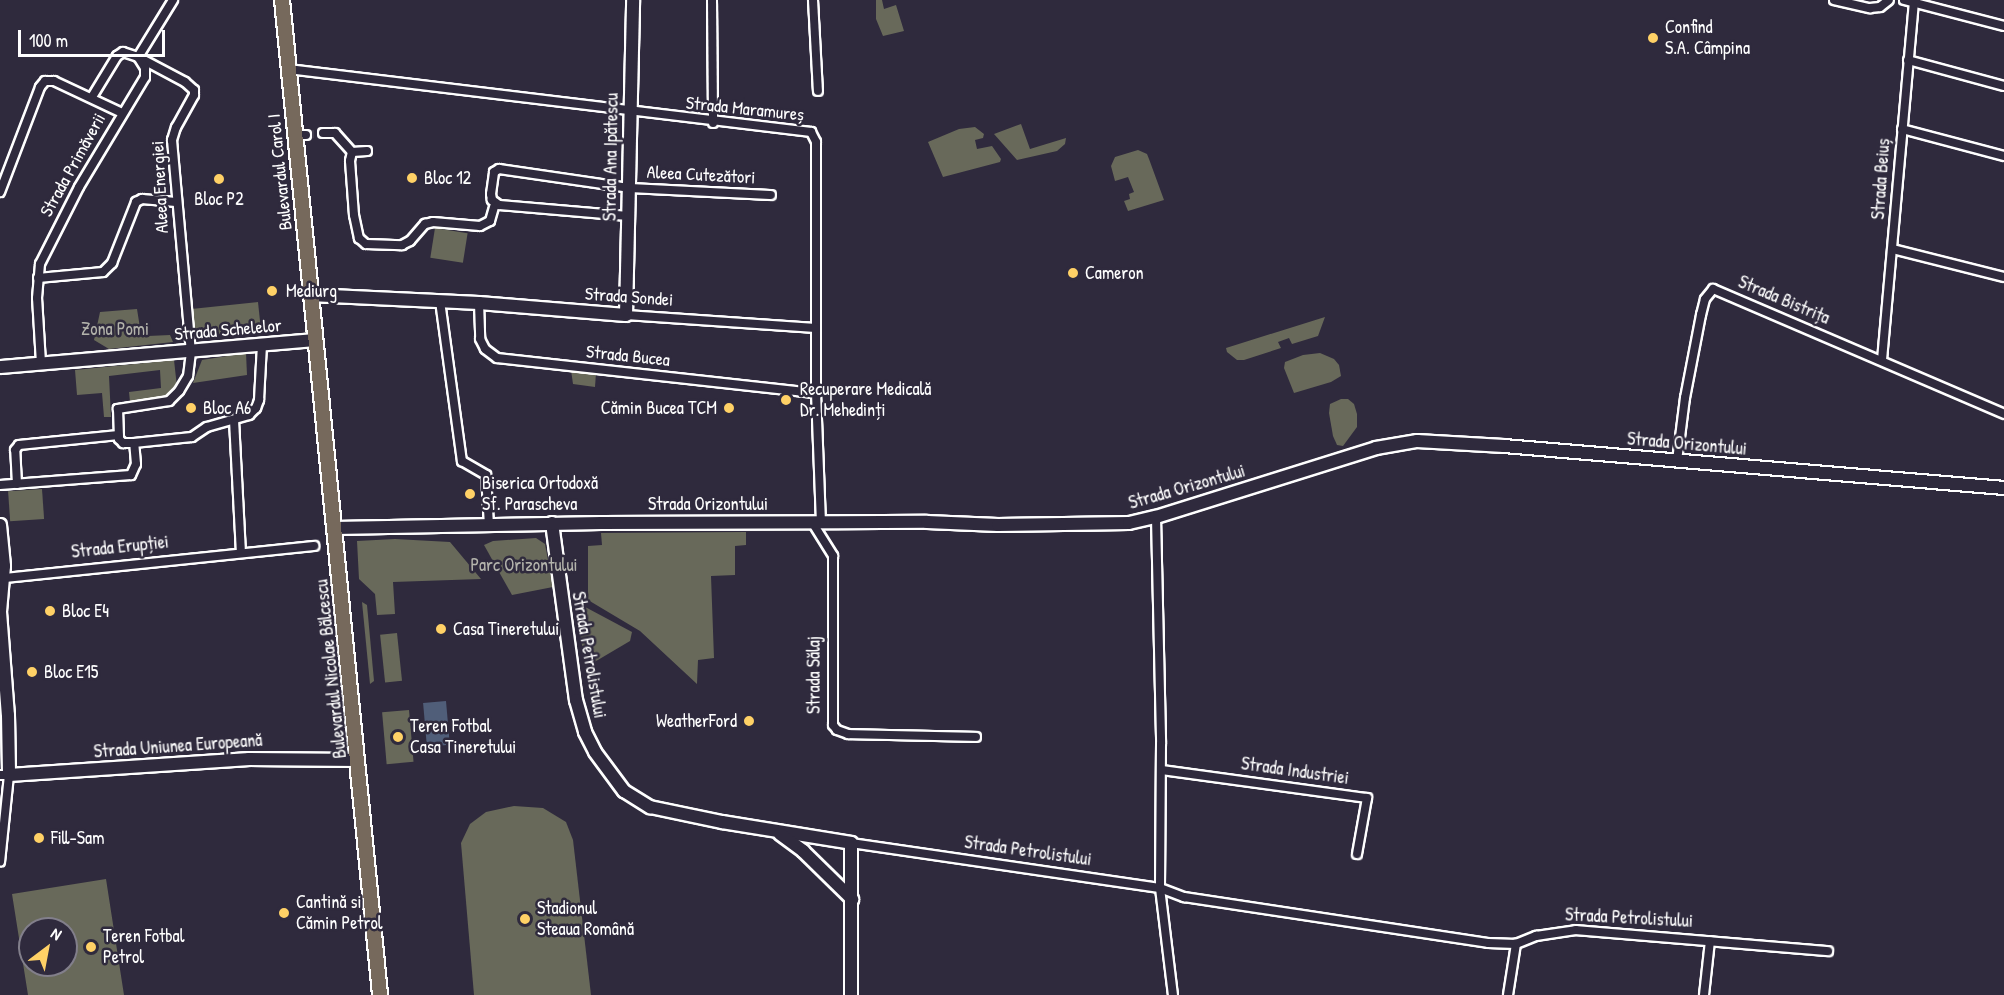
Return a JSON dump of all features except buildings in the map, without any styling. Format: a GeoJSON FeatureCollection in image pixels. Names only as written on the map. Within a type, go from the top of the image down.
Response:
{"type":"FeatureCollection","features":[{"type":"Feature","properties":{"kind":"main road","name":"Bulevardul Carol I"},"geometry":{"type":"LineString","coordinates":[[282,0],[288,69],[300,135],[315,340]]}},
{"type":"Feature","properties":{"kind":"main road","name":"Bulevardul Nicolae Bălcescu"},"geometry":{"type":"LineString","coordinates":[[315,340],[380,995]]}},
{"type":"Feature","properties":{"kind":"street"},"geometry":{"type":"LineString","coordinates":[[92,97],[120,53],[138,57],[173,0]]}},
{"type":"Feature","properties":{"kind":"street","name":"Strada Ana Ipătescu"},"geometry":{"type":"LineString","coordinates":[[626,315],[633,0]]}},
{"type":"Feature","properties":{"kind":"street"},"geometry":{"type":"LineString","coordinates":[[712,0],[713,123]]}},
{"type":"Feature","properties":{"kind":"street"},"geometry":{"type":"LineString","coordinates":[[813,0],[818,91]]}},
{"type":"Feature","properties":{"kind":"street"},"geometry":{"type":"LineString","coordinates":[[1833,0],[1869,8],[1880,7],[1889,0]]}},
{"type":"Feature","properties":{"kind":"street"},"geometry":{"type":"LineString","coordinates":[[1904,0],[2004,26]]}},
{"type":"Feature","properties":{"kind":"street","name":"Strada Beiuș"},"geometry":{"type":"LineString","coordinates":[[1882,360],[1914,1]]}},
{"type":"Feature","properties":{"kind":"street","name":"Strada Primăverii"},"geometry":{"type":"LineString","coordinates":[[41,363],[38,278],[43,255],[146,73],[138,57]]}},
{"type":"Feature","properties":{"kind":"street","name":"Aleea Energiei"},"geometry":{"type":"LineString","coordinates":[[119,435],[118,408],[169,401],[179,391],[188,376],[191,352],[172,140],[176,127],[194,95],[194,90],[185,82],[138,57]]}},
{"type":"Feature","properties":{"kind":"street"},"geometry":{"type":"LineString","coordinates":[[1908,60],[2004,86]]}},
{"type":"Feature","properties":{"kind":"street","name":"Strada Maramureș"},"geometry":{"type":"LineString","coordinates":[[288,69],[713,123],[807,130],[815,138],[816,522]]}},
{"type":"Feature","properties":{"kind":"street"},"geometry":{"type":"LineString","coordinates":[[0,192],[43,84],[49,80],[92,97],[122,113]]}},
{"type":"Feature","properties":{"kind":"street"},"geometry":{"type":"LineString","coordinates":[[1902,129],[2004,156]]}},
{"type":"Feature","properties":{"kind":"street"},"geometry":{"type":"LineString","coordinates":[[323,133],[335,133],[352,152],[351,195],[359,238],[366,244],[402,245],[410,241],[425,224],[433,222],[480,226],[490,221],[495,203],[628,216]]}},
{"type":"Feature","properties":{"kind":"street"},"geometry":{"type":"LineString","coordinates":[[352,152],[367,151]]}},
{"type":"Feature","properties":{"kind":"street","name":"Aleea Cutezători"},"geometry":{"type":"LineString","coordinates":[[495,203],[491,194],[494,172],[499,169],[629,188],[771,195]]}},
{"type":"Feature","properties":{"kind":"street"},"geometry":{"type":"LineString","coordinates":[[38,278],[103,272],[112,263],[136,202],[142,200],[176,202]]}},
{"type":"Feature","properties":{"kind":"street"},"geometry":{"type":"LineString","coordinates":[[1893,249],[2004,277]]}},
{"type":"Feature","properties":{"kind":"street","name":"Strada Bistrița"},"geometry":{"type":"LineString","coordinates":[[1677,461],[1684,398],[1705,299],[1713,289],[2004,414]]}},
{"type":"Feature","properties":{"kind":"street","name":"Strada Sondei"},"geometry":{"type":"LineString","coordinates":[[310,295],[479,303],[816,328]]}},
{"type":"Feature","properties":{"kind":"street"},"geometry":{"type":"LineString","coordinates":[[440,301],[462,461],[480,469],[486,475],[489,526]]}},
{"type":"Feature","properties":{"kind":"street","name":"Strada Bucea"},"geometry":{"type":"LineString","coordinates":[[479,303],[480,339],[485,349],[497,358],[816,393]]}},
{"type":"Feature","properties":{"kind":"street","name":"Strada Schelelor"},"geometry":{"type":"LineString","coordinates":[[0,367],[315,340]]}},
{"type":"Feature","properties":{"kind":"street"},"geometry":{"type":"LineString","coordinates":[[18,484],[15,450],[20,445],[119,435],[123,443],[192,437],[207,427],[249,415],[256,408],[259,400],[262,345]]}},
{"type":"Feature","properties":{"kind":"street"},"geometry":{"type":"LineString","coordinates":[[234,420],[241,553]]}},
{"type":"Feature","properties":{"kind":"street","name":"Strada Orizontului"},"geometry":{"type":"LineString","coordinates":[[335,528],[816,522],[1110,524],[1156,517],[1376,448],[1417,441],[1504,446],[2004,488]]}},
{"type":"Feature","properties":{"kind":"street"},"geometry":{"type":"LineString","coordinates":[[0,485],[131,475],[136,469],[134,443]]}},
{"type":"Feature","properties":{"kind":"street"},"geometry":{"type":"LineString","coordinates":[[1156,517],[1162,770],[1160,888],[1173,995]]}},
{"type":"Feature","properties":{"kind":"street","name":"Strada Sălaj"},"geometry":{"type":"LineString","coordinates":[[816,522],[833,556],[833,725],[837,730],[848,734],[976,736]]}},
{"type":"Feature","properties":{"kind":"street","name":"Strada Petrolistului"},"geometry":{"type":"LineString","coordinates":[[552,524],[579,715],[587,737],[608,771],[631,797],[651,807],[774,831],[1160,888],[1184,897],[1488,943],[1516,944],[1536,936],[1576,930],[1828,951]]}},
{"type":"Feature","properties":{"kind":"street"},"geometry":{"type":"LineString","coordinates":[[0,525],[4,578],[0,612],[4,775],[0,862]]}},
{"type":"Feature","properties":{"kind":"street","name":"Strada Erupției"},"geometry":{"type":"LineString","coordinates":[[4,578],[314,546]]}},
{"type":"Feature","properties":{"kind":"street","name":"Strada Uniunea Europeană"},"geometry":{"type":"LineString","coordinates":[[4,775],[238,759],[358,760]]}},
{"type":"Feature","properties":{"kind":"street","name":"Strada Industriei"},"geometry":{"type":"LineString","coordinates":[[1162,770],[1367,798],[1357,854]]}},
{"type":"Feature","properties":{"kind":"street"},"geometry":{"type":"LineString","coordinates":[[774,831],[803,851],[852,899]]}},
{"type":"Feature","properties":{"kind":"street"},"geometry":{"type":"LineString","coordinates":[[851,843],[851,995]]}},
{"type":"Feature","properties":{"kind":"street"},"geometry":{"type":"LineString","coordinates":[[1704,995],[1710,941]]}},
{"type":"Feature","properties":{"kind":"street"},"geometry":{"type":"LineString","coordinates":[[1508,995],[1516,944]]}},
{"type":"Feature","properties":{"kind":"green space"},"geometry":{"type":"Polygon","coordinates":[[[876,0],[882,0],[884,9],[896,5],[904,31],[883,36],[876,19],[876,0]]]}},
{"type":"Feature","properties":{"kind":"green space"},"geometry":{"type":"Polygon","coordinates":[[[1021,124],[1030,149],[1066,138],[1065,144],[1057,151],[1017,160],[994,134],[1021,124]]]}},
{"type":"Feature","properties":{"kind":"green space"},"geometry":{"type":"Polygon","coordinates":[[[975,127],[984,134],[983,138],[975,140],[977,149],[992,146],[1001,159],[1000,162],[943,177],[928,142],[959,129],[975,127]]]}},
{"type":"Feature","properties":{"kind":"green space"},"geometry":{"type":"Polygon","coordinates":[[[1138,150],[1147,154],[1164,200],[1128,211],[1124,201],[1130,199],[1129,194],[1134,192],[1128,177],[1115,181],[1111,166],[1115,157],[1138,150]]]}},
{"type":"Feature","properties":{"kind":"green space"},"geometry":{"type":"Polygon","coordinates":[[[435,228],[468,233],[463,263],[430,258],[435,228]]]}},
{"type":"Feature","properties":{"kind":"green space","name":"Zona Pomi"},"geometry":{"type":"Polygon","coordinates":[[[258,302],[261,330],[194,337],[191,309],[258,302]]]}},
{"type":"Feature","properties":{"kind":"green space","name":"Zona Pomi"},"geometry":{"type":"Polygon","coordinates":[[[137,309],[141,334],[170,335],[173,342],[109,349],[94,340],[100,312],[137,309]]]}},
{"type":"Feature","properties":{"kind":"green space"},"geometry":{"type":"Polygon","coordinates":[[[1325,317],[1318,336],[1292,344],[1289,338],[1278,342],[1281,348],[1244,360],[1237,360],[1227,352],[1226,348],[1325,317]]]}},
{"type":"Feature","properties":{"kind":"green space"},"geometry":{"type":"Polygon","coordinates":[[[246,353],[247,375],[193,383],[202,360],[246,353]]]}},
{"type":"Feature","properties":{"kind":"green space"},"geometry":{"type":"Polygon","coordinates":[[[1320,353],[1334,359],[1339,365],[1341,376],[1331,382],[1294,393],[1284,368],[1285,362],[1303,355],[1320,353]]]}},
{"type":"Feature","properties":{"kind":"green space"},"geometry":{"type":"Polygon","coordinates":[[[174,360],[177,387],[170,397],[130,402],[129,392],[161,388],[160,370],[109,376],[111,417],[104,417],[102,393],[77,395],[75,370],[174,360]]]}},
{"type":"Feature","properties":{"kind":"green space"},"geometry":{"type":"Polygon","coordinates":[[[571,370],[596,373],[595,387],[573,384],[571,370]]]}},
{"type":"Feature","properties":{"kind":"green space"},"geometry":{"type":"Polygon","coordinates":[[[1341,399],[1348,399],[1354,404],[1357,414],[1357,427],[1343,446],[1337,445],[1333,436],[1329,413],[1330,404],[1341,399]]]}},
{"type":"Feature","properties":{"kind":"green space"},"geometry":{"type":"Polygon","coordinates":[[[42,489],[44,519],[10,521],[8,491],[42,489]]]}},
{"type":"Feature","properties":{"kind":"green space"},"geometry":{"type":"Polygon","coordinates":[[[746,532],[746,545],[735,546],[735,575],[711,576],[714,658],[698,660],[697,684],[640,631],[588,600],[588,546],[602,545],[601,533],[746,532]]]}},
{"type":"Feature","properties":{"kind":"green space","name":"Parc Orizontului"},"geometry":{"type":"Polygon","coordinates":[[[536,538],[545,544],[553,587],[512,595],[484,545],[493,541],[536,538]]]}},
{"type":"Feature","properties":{"kind":"green space"},"geometry":{"type":"Polygon","coordinates":[[[395,539],[450,542],[481,579],[393,582],[395,614],[377,615],[375,594],[359,579],[357,541],[395,539]]]}},
{"type":"Feature","properties":{"kind":"green space"},"geometry":{"type":"Polygon","coordinates":[[[574,601],[632,632],[630,641],[586,667],[574,601]]]}},
{"type":"Feature","properties":{"kind":"green space"},"geometry":{"type":"Polygon","coordinates":[[[362,602],[367,605],[374,681],[370,684],[362,602]]]}},
{"type":"Feature","properties":{"kind":"green space"},"geometry":{"type":"Polygon","coordinates":[[[397,633],[402,681],[385,683],[380,635],[397,633]]]}},
{"type":"Feature","properties":{"kind":"green space","name":"Teren Fotbal Casa Tineretului"},"geometry":{"type":"Polygon","coordinates":[[[409,710],[414,762],[387,764],[382,712],[409,710]]]}},
{"type":"Feature","properties":{"kind":"green space","name":"Stadionul Steaua Română"},"geometry":{"type":"Polygon","coordinates":[[[514,806],[543,808],[566,822],[573,840],[591,995],[474,995],[461,843],[470,824],[486,812],[514,806]]]}},
{"type":"Feature","properties":{"kind":"green space","name":"Teren Fotbal Petrol"},"geometry":{"type":"Polygon","coordinates":[[[106,879],[124,995],[28,995],[25,977],[78,977],[78,917],[18,917],[18,932],[12,894],[106,879]]]}},
{"type":"Feature","properties":{"kind":"water"},"geometry":{"type":"Polygon","coordinates":[[[446,701],[450,745],[427,747],[423,703],[446,701]]]}},
{"type":"Feature","properties":{"kind":"tunnel"},"geometry":{"type":"LineString","coordinates":[[306,135],[323,133]]}},
{"type":"Feature","properties":{"kind":"place","name":"Confind S.A. Câmpina"},"geometry":{"type":"Point","coordinates":[1653,38]}},
{"type":"Feature","properties":{"kind":"place","name":"Bloc 12"},"geometry":{"type":"Point","coordinates":[412,178]}},
{"type":"Feature","properties":{"kind":"place","name":"Bloc P2"},"geometry":{"type":"Point","coordinates":[219,179]}},
{"type":"Feature","properties":{"kind":"place","name":"Cameron"},"geometry":{"type":"Point","coordinates":[1073,273]}},
{"type":"Feature","properties":{"kind":"place","name":"Mediurg"},"geometry":{"type":"Point","coordinates":[272,291]}},
{"type":"Feature","properties":{"kind":"place","name":"Recuperare Medicală Dr. Mehedinți"},"geometry":{"type":"Point","coordinates":[786,400]}},
{"type":"Feature","properties":{"kind":"place","name":"Bloc A6"},"geometry":{"type":"Point","coordinates":[191,408]}},
{"type":"Feature","properties":{"kind":"place","name":"Cămin Bucea TCM"},"geometry":{"type":"Point","coordinates":[729,408]}},
{"type":"Feature","properties":{"kind":"place","name":"Biserica Ortodoxă Sf. Parascheva"},"geometry":{"type":"Point","coordinates":[470,494]}},
{"type":"Feature","properties":{"kind":"place","name":"Bloc E4"},"geometry":{"type":"Point","coordinates":[50,611]}},
{"type":"Feature","properties":{"kind":"place","name":"Casa Tineretului"},"geometry":{"type":"Point","coordinates":[441,629]}},
{"type":"Feature","properties":{"kind":"place","name":"Bloc E15"},"geometry":{"type":"Point","coordinates":[32,672]}},
{"type":"Feature","properties":{"kind":"place","name":"WeatherFord"},"geometry":{"type":"Point","coordinates":[749,721]}},
{"type":"Feature","properties":{"kind":"place","name":"Teren Fotbal Casa Tineretului"},"geometry":{"type":"Point","coordinates":[398,737]}},
{"type":"Feature","properties":{"kind":"place","name":"Fill-Sam"},"geometry":{"type":"Point","coordinates":[39,838]}},
{"type":"Feature","properties":{"kind":"place","name":"Cantină si Cămin Petrol"},"geometry":{"type":"Point","coordinates":[284,913]}},
{"type":"Feature","properties":{"kind":"place","name":"Stadionul Steaua Română"},"geometry":{"type":"Point","coordinates":[525,919]}},
{"type":"Feature","properties":{"kind":"place","name":"Teren Fotbal Petrol"},"geometry":{"type":"Point","coordinates":[91,947]}}]}
